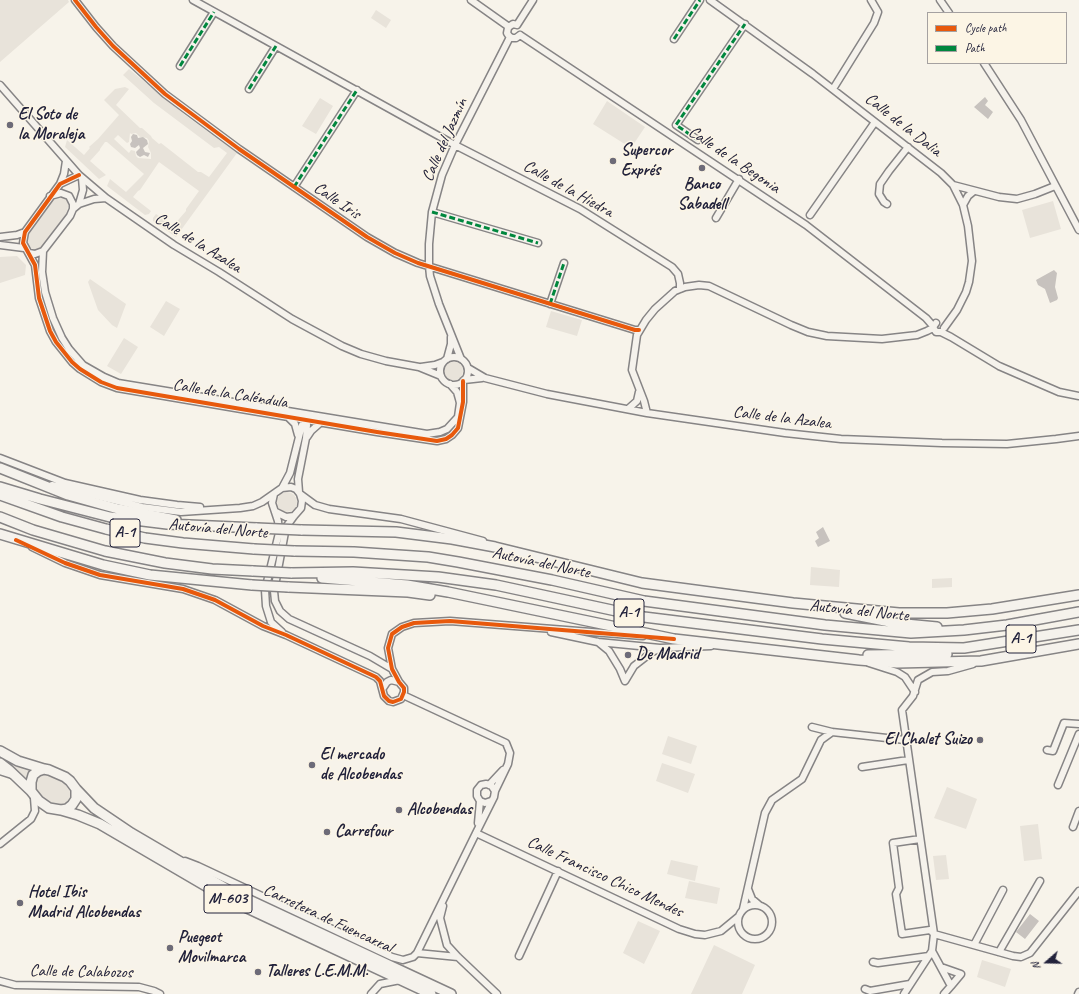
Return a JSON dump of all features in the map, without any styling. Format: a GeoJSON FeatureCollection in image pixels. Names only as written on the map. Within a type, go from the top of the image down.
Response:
{"type":"FeatureCollection","features":[{"type":"Feature","properties":{"kind":"highway"},"geometry":{"type":"LineString","coordinates":[[0,468],[68,495],[118,509],[213,526]]}},
{"type":"Feature","properties":{"kind":"highway"},"geometry":{"type":"LineString","coordinates":[[0,487],[40,500],[110,517],[167,524],[301,530],[396,532],[452,539],[642,583],[793,603],[899,613],[947,613],[992,610],[1079,595]]}},
{"type":"Feature","properties":{"kind":"highway","name":"Autovía del Norte"},"geometry":{"type":"LineString","coordinates":[[0,495],[62,517],[144,538],[254,549],[354,552],[428,557],[552,580],[644,601],[825,625],[912,633],[964,630],[1008,625],[1079,612]]}},
{"type":"Feature","properties":{"kind":"highway","name":"Autovía del Norte"},"geometry":{"type":"LineString","coordinates":[[0,517],[33,530],[105,551],[165,563],[212,569],[293,573],[353,572],[438,577],[496,585],[644,617],[822,639],[909,647],[964,648],[1079,630]]}},
{"type":"Feature","properties":{"kind":"highway"},"geometry":{"type":"LineString","coordinates":[[0,534],[102,565],[150,575],[252,585],[408,592],[495,602]]}},
{"type":"Feature","properties":{"kind":"highway"},"geometry":{"type":"LineString","coordinates":[[293,573],[321,578],[407,585],[674,638],[859,660],[897,663],[980,662],[1079,644]]}},
{"type":"Feature","properties":{"kind":"highway"},"geometry":{"type":"LineString","coordinates":[[793,603],[895,623],[964,630]]}},
{"type":"Feature","properties":{"kind":"highway"},"geometry":{"type":"LineString","coordinates":[[700,641],[717,640],[864,655],[951,654],[964,648]]}},
{"type":"Feature","properties":{"kind":"highway","name":"M-603"},"geometry":{"type":"LineString","coordinates":[[4,753],[18,761],[49,770],[65,777],[76,789]]}},
{"type":"Feature","properties":{"kind":"highway","name":"M-603"},"geometry":{"type":"LineString","coordinates":[[0,763],[17,777],[39,801],[49,808],[61,810]]}},
{"type":"Feature","properties":{"kind":"highway"},"geometry":{"type":"LineString","coordinates":[[33,794],[31,782],[33,775],[44,769]]}},
{"type":"Feature","properties":{"kind":"highway"},"geometry":{"type":"LineString","coordinates":[[61,810],[67,809],[72,805],[76,798],[76,789]]}},
{"type":"Feature","properties":{"kind":"highway","name":"Carretera de Fuencarral"},"geometry":{"type":"LineString","coordinates":[[76,789],[94,808],[131,833],[230,891],[451,994]]}},
{"type":"Feature","properties":{"kind":"highway","name":"Carretera de Fuencarral"},"geometry":{"type":"LineString","coordinates":[[61,810],[100,824],[230,900],[431,994]]}},
{"type":"Feature","properties":{"kind":"street","name":"Calle Iris"},"geometry":{"type":"LineString","coordinates":[[75,0],[113,46],[165,94],[239,150],[384,247],[412,261],[639,330]]}},
{"type":"Feature","properties":{"kind":"street","name":"Calle de la Hiedra"},"geometry":{"type":"LineString","coordinates":[[193,0],[455,145],[580,209],[672,267],[678,274],[680,289]]}},
{"type":"Feature","properties":{"kind":"street"},"geometry":{"type":"LineString","coordinates":[[471,0],[509,27]]}},
{"type":"Feature","properties":{"kind":"street"},"geometry":{"type":"LineString","coordinates":[[517,25],[533,0]]}},
{"type":"Feature","properties":{"kind":"street"},"geometry":{"type":"LineString","coordinates":[[674,39],[700,0]]}},
{"type":"Feature","properties":{"kind":"street","name":"Calle de la Dalia"},"geometry":{"type":"LineString","coordinates":[[710,0],[833,89],[941,173],[954,185],[963,205],[971,246],[972,260],[969,282],[957,310],[943,330]]}},
{"type":"Feature","properties":{"kind":"street"},"geometry":{"type":"LineString","coordinates":[[833,89],[874,23],[878,12],[871,0]]}},
{"type":"Feature","properties":{"kind":"street"},"geometry":{"type":"LineString","coordinates":[[940,0],[948,12]]}},
{"type":"Feature","properties":{"kind":"street"},"geometry":{"type":"LineString","coordinates":[[180,66],[214,12]]}},
{"type":"Feature","properties":{"kind":"street"},"geometry":{"type":"LineString","coordinates":[[513,24],[517,25],[521,30],[520,35],[516,38],[510,37],[507,33],[509,27],[513,24]]}},
{"type":"Feature","properties":{"kind":"street"},"geometry":{"type":"LineString","coordinates":[[698,140],[676,125],[744,24]]}},
{"type":"Feature","properties":{"kind":"street","name":"Calle de la Begonia"},"geometry":{"type":"LineString","coordinates":[[520,35],[806,225],[926,318],[934,326]]}},
{"type":"Feature","properties":{"kind":"street","name":"Calle del Jazmín"},"geometry":{"type":"LineString","coordinates":[[461,359],[434,291],[429,266],[432,212],[442,175],[455,145],[510,37]]}},
{"type":"Feature","properties":{"kind":"street"},"geometry":{"type":"LineString","coordinates":[[249,89],[276,46]]}},
{"type":"Feature","properties":{"kind":"street"},"geometry":{"type":"LineString","coordinates":[[985,64],[1021,120],[1079,230]]}},
{"type":"Feature","properties":{"kind":"street","name":"Calle de la Azalea"},"geometry":{"type":"LineString","coordinates":[[0,85],[81,177],[106,198],[174,245],[292,319],[334,342],[361,354],[386,361],[419,367],[441,376]]}},
{"type":"Feature","properties":{"kind":"street"},"geometry":{"type":"LineString","coordinates":[[294,187],[357,90]]}},
{"type":"Feature","properties":{"kind":"street"},"geometry":{"type":"LineString","coordinates":[[810,215],[875,122]]}},
{"type":"Feature","properties":{"kind":"street"},"geometry":{"type":"LineString","coordinates":[[887,204],[879,194],[880,184],[908,147]]}},
{"type":"Feature","properties":{"kind":"street"},"geometry":{"type":"LineString","coordinates":[[26,250],[23,238],[25,232],[60,184],[64,174],[66,161]]}},
{"type":"Feature","properties":{"kind":"street"},"geometry":{"type":"LineString","coordinates":[[60,184],[81,177],[83,190],[79,204]]}},
{"type":"Feature","properties":{"kind":"street"},"geometry":{"type":"LineString","coordinates":[[716,218],[739,180]]}},
{"type":"Feature","properties":{"kind":"street"},"geometry":{"type":"LineString","coordinates":[[954,185],[999,197],[1017,199],[1056,186]]}},
{"type":"Feature","properties":{"kind":"street"},"geometry":{"type":"LineString","coordinates":[[963,205],[968,196],[974,191]]}},
{"type":"Feature","properties":{"kind":"street"},"geometry":{"type":"LineString","coordinates":[[50,196],[61,193],[69,196],[73,204],[73,210]]}},
{"type":"Feature","properties":{"kind":"street"},"geometry":{"type":"LineString","coordinates":[[0,245],[26,250],[34,254],[43,251],[79,204],[94,199],[106,198]]}},
{"type":"Feature","properties":{"kind":"street"},"geometry":{"type":"LineString","coordinates":[[432,212],[538,243]]}},
{"type":"Feature","properties":{"kind":"street"},"geometry":{"type":"LineString","coordinates":[[0,237],[17,235],[25,232]]}},
{"type":"Feature","properties":{"kind":"street","name":"Calle de la Caléndula"},"geometry":{"type":"LineString","coordinates":[[26,250],[34,265],[39,298],[50,331],[56,342],[65,355],[80,369],[101,382],[117,388],[287,414],[302,413],[321,420],[379,426],[417,434],[434,434],[447,429],[458,417],[460,403],[457,392],[450,384]]}},
{"type":"Feature","properties":{"kind":"street","name":"Calle de la Caléndula"},"geometry":{"type":"LineString","coordinates":[[43,251],[42,272],[48,306],[57,328],[69,349],[84,365],[104,377],[118,383],[287,414],[305,420],[310,418],[428,441],[441,441],[452,435],[458,428],[463,402],[464,381]]}},
{"type":"Feature","properties":{"kind":"street"},"geometry":{"type":"LineString","coordinates":[[550,304],[564,263]]}},
{"type":"Feature","properties":{"kind":"street"},"geometry":{"type":"LineString","coordinates":[[646,412],[645,405],[632,370],[635,344],[639,330],[655,309],[668,296],[680,289],[692,285],[709,286],[791,325],[808,332],[827,336],[882,340],[917,334],[942,324],[943,330],[951,337],[999,366],[1059,392],[1079,396]]}},
{"type":"Feature","properties":{"kind":"street"},"geometry":{"type":"LineString","coordinates":[[934,326],[936,332],[943,330]]}},
{"type":"Feature","properties":{"kind":"street","name":"Calle del Jazmín"},"geometry":{"type":"LineString","coordinates":[[445,360],[451,344],[450,329]]}},
{"type":"Feature","properties":{"kind":"street"},"geometry":{"type":"LineString","coordinates":[[454,357],[461,359],[468,368],[468,373],[464,381],[455,385],[450,384],[441,376],[441,367],[445,360],[454,357]]}},
{"type":"Feature","properties":{"kind":"street","name":"Calle de la Azalea"},"geometry":{"type":"LineString","coordinates":[[419,367],[435,365],[445,360]]}},
{"type":"Feature","properties":{"kind":"street","name":"Calle de la Azalea"},"geometry":{"type":"LineString","coordinates":[[468,368],[485,378],[547,394],[646,412],[785,433],[841,439],[1007,444],[1079,436]]}},
{"type":"Feature","properties":{"kind":"street","name":"Calle de la Azalea"},"geometry":{"type":"LineString","coordinates":[[464,381],[485,378]]}},
{"type":"Feature","properties":{"kind":"street"},"geometry":{"type":"LineString","coordinates":[[628,409],[637,401],[640,391]]}},
{"type":"Feature","properties":{"kind":"street"},"geometry":{"type":"LineString","coordinates":[[287,414],[295,424],[298,436]]}},
{"type":"Feature","properties":{"kind":"street"},"geometry":{"type":"LineString","coordinates":[[25,478],[142,507],[181,512],[253,506],[262,502],[282,488],[290,473],[298,436],[305,420]]}},
{"type":"Feature","properties":{"kind":"street"},"geometry":{"type":"LineString","coordinates":[[305,420],[307,425],[306,438],[298,479],[302,501],[301,508],[286,527],[274,591],[275,601],[280,611],[289,619],[370,656],[392,668]]}},
{"type":"Feature","properties":{"kind":"street"},"geometry":{"type":"LineString","coordinates":[[306,438],[310,431],[321,420]]}},
{"type":"Feature","properties":{"kind":"street"},"geometry":{"type":"LineString","coordinates":[[0,458],[65,483],[80,487],[140,500],[177,506],[221,509]]}},
{"type":"Feature","properties":{"kind":"street"},"geometry":{"type":"LineString","coordinates":[[282,488],[291,487],[315,505],[329,509],[401,519],[481,540],[495,548]]}},
{"type":"Feature","properties":{"kind":"street"},"geometry":{"type":"LineString","coordinates":[[274,494],[272,503],[276,512],[279,533],[265,590],[266,606],[271,622],[286,635]]}},
{"type":"Feature","properties":{"kind":"street"},"geometry":{"type":"LineString","coordinates":[[276,512],[286,517],[294,516]]}},
{"type":"Feature","properties":{"kind":"street"},"geometry":{"type":"LineString","coordinates":[[16,540],[65,563],[100,575],[183,589],[215,600],[263,626],[286,635],[376,677],[380,681],[383,688],[384,696],[389,700],[397,701],[403,696],[404,688],[399,682],[392,668],[388,648],[392,634],[402,627],[414,623],[450,621],[674,638]]}},
{"type":"Feature","properties":{"kind":"street"},"geometry":{"type":"LineString","coordinates":[[526,627],[598,642],[660,648],[732,645]]}},
{"type":"Feature","properties":{"kind":"street"},"geometry":{"type":"LineString","coordinates":[[598,642],[609,651],[620,669],[625,681],[634,666],[652,652],[660,648]]}},
{"type":"Feature","properties":{"kind":"street"},"geometry":{"type":"LineString","coordinates":[[859,660],[897,672],[905,677],[915,692]]}},
{"type":"Feature","properties":{"kind":"street"},"geometry":{"type":"LineString","coordinates":[[904,994],[931,953],[934,934],[902,710],[913,696],[918,680],[932,672],[948,671],[980,662]]}},
{"type":"Feature","properties":{"kind":"street"},"geometry":{"type":"LineString","coordinates":[[383,688],[387,682],[391,680],[399,682]]}},
{"type":"Feature","properties":{"kind":"street"},"geometry":{"type":"LineString","coordinates":[[167,855],[198,866],[392,957],[403,960],[413,957],[417,953],[450,888],[494,797],[495,791],[508,764],[510,754],[506,743],[403,696]]}},
{"type":"Feature","properties":{"kind":"street"},"geometry":{"type":"LineString","coordinates":[[1047,750],[1053,751],[1064,722],[1079,724]]}},
{"type":"Feature","properties":{"kind":"street"},"geometry":{"type":"LineString","coordinates":[[812,727],[832,732],[906,740]]}},
{"type":"Feature","properties":{"kind":"street"},"geometry":{"type":"LineString","coordinates":[[747,887],[752,899],[768,911],[771,916],[771,928],[764,937],[758,939],[746,937],[741,932],[737,923],[738,917],[746,903],[747,887],[765,813],[772,800],[802,780],[821,740],[832,732]]}},
{"type":"Feature","properties":{"kind":"street"},"geometry":{"type":"LineString","coordinates":[[1058,785],[1079,734]]}},
{"type":"Feature","properties":{"kind":"street"},"geometry":{"type":"LineString","coordinates":[[0,748],[4,753]]}},
{"type":"Feature","properties":{"kind":"street"},"geometry":{"type":"LineString","coordinates":[[862,767],[908,760]]}},
{"type":"Feature","properties":{"kind":"street"},"geometry":{"type":"LineString","coordinates":[[490,785],[508,764]]}},
{"type":"Feature","properties":{"kind":"street"},"geometry":{"type":"LineString","coordinates":[[0,771],[17,777]]}},
{"type":"Feature","properties":{"kind":"street"},"geometry":{"type":"LineString","coordinates":[[476,833],[480,813],[480,801],[477,796],[477,790],[483,784],[490,785],[495,791]]}},
{"type":"Feature","properties":{"kind":"street"},"geometry":{"type":"LineString","coordinates":[[0,844],[31,819],[35,811],[33,794]]}},
{"type":"Feature","properties":{"kind":"street"},"geometry":{"type":"LineString","coordinates":[[480,801],[485,803],[491,801]]}},
{"type":"Feature","properties":{"kind":"street"},"geometry":{"type":"LineString","coordinates":[[1072,827],[1079,811]]}},
{"type":"Feature","properties":{"kind":"street","name":"Calle Francisco Chico Mendes"},"geometry":{"type":"LineString","coordinates":[[476,833],[679,929],[695,934],[713,934],[724,930],[738,917]]}},
{"type":"Feature","properties":{"kind":"street"},"geometry":{"type":"LineString","coordinates":[[920,839],[893,843],[899,888],[896,894],[902,934],[930,930],[934,934],[1020,957],[1030,953],[1079,891]]}},
{"type":"Feature","properties":{"kind":"street"},"geometry":{"type":"LineString","coordinates":[[520,956],[558,871]]}},
{"type":"Feature","properties":{"kind":"street"},"geometry":{"type":"LineString","coordinates":[[999,952],[1040,881]]}},
{"type":"Feature","properties":{"kind":"street"},"geometry":{"type":"LineString","coordinates":[[450,888],[440,918],[447,945],[497,994]]}},
{"type":"Feature","properties":{"kind":"street"},"geometry":{"type":"LineString","coordinates":[[974,945],[1003,890]]}},
{"type":"Feature","properties":{"kind":"street"},"geometry":{"type":"LineString","coordinates":[[743,909],[748,906],[759,905]]}},
{"type":"Feature","properties":{"kind":"street","name":"Calle Francisco Chico Mendes"},"geometry":{"type":"LineString","coordinates":[[724,930],[741,932]]}},
{"type":"Feature","properties":{"kind":"street"},"geometry":{"type":"LineString","coordinates":[[417,953],[458,957]]}},
{"type":"Feature","properties":{"kind":"street"},"geometry":{"type":"LineString","coordinates":[[873,962],[878,963],[931,953]]}},
{"type":"Feature","properties":{"kind":"street"},"geometry":{"type":"LineString","coordinates":[[931,953],[941,967],[951,986]]}},
{"type":"Feature","properties":{"kind":"street"},"geometry":{"type":"LineString","coordinates":[[941,967],[961,974],[944,994]]}},
{"type":"Feature","properties":{"kind":"street"},"geometry":{"type":"LineString","coordinates":[[371,994],[380,984],[400,980]]}},
{"type":"Feature","properties":{"kind":"street","name":"Calle de Calabozos"},"geometry":{"type":"LineString","coordinates":[[0,981],[15,985],[139,987],[160,994]]}},
{"type":"Feature","properties":{"kind":"street"},"geometry":{"type":"LineString","coordinates":[[865,989],[870,991],[910,984]]}},
{"type":"Feature","properties":{"kind":"shaded area"},"geometry":{"type":"Polygon","coordinates":[[[0,0],[68,0],[69,2],[0,62],[0,0]]]}},
{"type":"Feature","properties":{"kind":"shaded area"},"geometry":{"type":"Polygon","coordinates":[[[376,10],[391,20],[386,28],[371,18],[376,10]]]}},
{"type":"Feature","properties":{"kind":"shaded area"},"geometry":{"type":"Polygon","coordinates":[[[129,69],[185,115],[237,153],[176,237],[153,221],[153,218],[156,214],[173,226],[186,211],[199,191],[159,162],[140,190],[133,197],[151,211],[149,214],[145,215],[107,186],[110,179],[126,192],[144,174],[107,142],[105,142],[90,161],[106,175],[99,179],[65,147],[67,140],[84,155],[90,148],[89,147],[119,115],[104,100],[115,89],[125,87],[129,89],[116,105],[159,144],[161,143],[198,172],[201,172],[209,177],[227,153],[219,147],[214,148],[154,103],[123,75],[129,69]],[[130,133],[129,142],[127,143],[118,135],[114,139],[129,153],[131,150],[135,151],[138,158],[151,159],[151,153],[148,147],[149,141],[147,138],[140,137],[136,133],[130,133]]]}},
{"type":"Feature","properties":{"kind":"shaded area"},"geometry":{"type":"Polygon","coordinates":[[[985,97],[988,101],[985,105],[993,112],[988,119],[974,107],[985,97]]]}},
{"type":"Feature","properties":{"kind":"shaded area"},"geometry":{"type":"Polygon","coordinates":[[[320,98],[333,106],[316,134],[302,126],[320,98]]]}},
{"type":"Feature","properties":{"kind":"shaded area"},"geometry":{"type":"Polygon","coordinates":[[[607,101],[645,127],[631,148],[593,124],[607,101]]]}},
{"type":"Feature","properties":{"kind":"shaded area"},"geometry":{"type":"Polygon","coordinates":[[[133,134],[137,135],[138,138],[143,137],[147,140],[148,144],[143,148],[145,152],[150,153],[148,157],[144,155],[140,157],[137,155],[136,152],[140,148],[139,145],[135,148],[131,147],[131,137],[133,134]]]}},
{"type":"Feature","properties":{"kind":"shaded area"},"geometry":{"type":"Polygon","coordinates":[[[61,197],[68,202],[66,215],[42,247],[35,250],[29,247],[26,243],[28,232],[50,202],[61,197]]]}},
{"type":"Feature","properties":{"kind":"shaded area"},"geometry":{"type":"Polygon","coordinates":[[[1053,201],[1061,229],[1030,238],[1022,210],[1053,201]]]}},
{"type":"Feature","properties":{"kind":"shaded area"},"geometry":{"type":"Polygon","coordinates":[[[17,256],[26,265],[25,275],[0,283],[0,257],[17,256]]]}},
{"type":"Feature","properties":{"kind":"shaded area"},"geometry":{"type":"Polygon","coordinates":[[[1054,270],[1057,273],[1055,287],[1058,298],[1050,303],[1045,289],[1038,285],[1036,280],[1054,270]]]}},
{"type":"Feature","properties":{"kind":"shaded area"},"geometry":{"type":"Polygon","coordinates":[[[90,279],[126,304],[117,328],[112,325],[98,310],[88,282],[90,279]]]}},
{"type":"Feature","properties":{"kind":"shaded area"},"geometry":{"type":"Polygon","coordinates":[[[166,301],[180,309],[164,336],[150,327],[166,301]]]}},
{"type":"Feature","properties":{"kind":"shaded area"},"geometry":{"type":"Polygon","coordinates":[[[551,311],[582,320],[577,336],[546,327],[551,311]]]}},
{"type":"Feature","properties":{"kind":"shaded area"},"geometry":{"type":"Polygon","coordinates":[[[124,338],[138,347],[121,374],[107,366],[124,338]]]}},
{"type":"Feature","properties":{"kind":"shaded area"},"geometry":{"type":"Polygon","coordinates":[[[453,361],[460,364],[463,371],[460,378],[453,381],[446,378],[443,371],[446,364],[453,361]]]}},
{"type":"Feature","properties":{"kind":"shaded area"},"geometry":{"type":"Polygon","coordinates":[[[283,492],[291,492],[297,498],[297,506],[291,512],[283,512],[277,506],[277,498],[283,492]]]}},
{"type":"Feature","properties":{"kind":"shaded area"},"geometry":{"type":"Polygon","coordinates":[[[823,527],[830,541],[818,547],[815,541],[819,538],[816,532],[823,527]]]}},
{"type":"Feature","properties":{"kind":"shaded area"},"geometry":{"type":"Polygon","coordinates":[[[811,567],[840,570],[839,587],[810,585],[811,567]]]}},
{"type":"Feature","properties":{"kind":"shaded area"},"geometry":{"type":"Polygon","coordinates":[[[952,578],[952,587],[932,588],[932,579],[952,578]]]}},
{"type":"Feature","properties":{"kind":"shaded area"},"geometry":{"type":"Polygon","coordinates":[[[668,736],[697,746],[691,764],[662,754],[668,736]]]}},
{"type":"Feature","properties":{"kind":"shaded area"},"geometry":{"type":"Polygon","coordinates":[[[0,756],[34,770],[26,781],[8,763],[0,759],[0,756]]]}},
{"type":"Feature","properties":{"kind":"shaded area"},"geometry":{"type":"Polygon","coordinates":[[[662,763],[695,774],[688,793],[656,781],[662,763]]]}},
{"type":"Feature","properties":{"kind":"shaded area"},"geometry":{"type":"Polygon","coordinates":[[[45,774],[61,779],[69,787],[73,795],[65,806],[58,806],[51,803],[42,798],[35,790],[35,780],[41,775],[45,774]]]}},
{"type":"Feature","properties":{"kind":"shaded area"},"geometry":{"type":"Polygon","coordinates":[[[947,787],[977,799],[966,829],[934,818],[947,787]]]}},
{"type":"Feature","properties":{"kind":"shaded area"},"geometry":{"type":"Polygon","coordinates":[[[1038,824],[1042,859],[1024,861],[1020,826],[1038,824]]]}},
{"type":"Feature","properties":{"kind":"shaded area"},"geometry":{"type":"Polygon","coordinates":[[[946,855],[949,879],[936,880],[933,856],[946,855]]]}},
{"type":"Feature","properties":{"kind":"shaded area"},"geometry":{"type":"Polygon","coordinates":[[[671,860],[698,866],[695,881],[667,874],[671,860]]]}},
{"type":"Feature","properties":{"kind":"shaded area"},"geometry":{"type":"Polygon","coordinates":[[[689,881],[720,888],[717,904],[685,898],[689,881]]]}},
{"type":"Feature","properties":{"kind":"shaded area"},"geometry":{"type":"Polygon","coordinates":[[[1030,914],[1039,921],[1025,939],[1016,932],[1030,914]]]}},
{"type":"Feature","properties":{"kind":"shaded area"},"geometry":{"type":"Polygon","coordinates":[[[638,921],[660,931],[644,964],[623,953],[638,921]]]}},
{"type":"Feature","properties":{"kind":"shaded area"},"geometry":{"type":"Polygon","coordinates":[[[714,945],[755,965],[742,994],[691,994],[714,945]]]}},
{"type":"Feature","properties":{"kind":"shaded area"},"geometry":{"type":"Polygon","coordinates":[[[982,960],[1011,969],[1005,987],[977,977],[982,960]]]}},
{"type":"Feature","properties":{"kind":"marked path"},"geometry":{"type":"LineString","coordinates":[[674,39],[700,0]]}},
{"type":"Feature","properties":{"kind":"marked path"},"geometry":{"type":"LineString","coordinates":[[180,66],[214,12]]}},
{"type":"Feature","properties":{"kind":"marked path"},"geometry":{"type":"LineString","coordinates":[[698,140],[676,125],[745,24]]}},
{"type":"Feature","properties":{"kind":"marked path"},"geometry":{"type":"LineString","coordinates":[[249,89],[276,46]]}},
{"type":"Feature","properties":{"kind":"marked path"},"geometry":{"type":"LineString","coordinates":[[294,187],[357,90]]}},
{"type":"Feature","properties":{"kind":"marked path"},"geometry":{"type":"LineString","coordinates":[[432,212],[538,243]]}},
{"type":"Feature","properties":{"kind":"marked path"},"geometry":{"type":"LineString","coordinates":[[550,304],[564,263]]}},
{"type":"Feature","properties":{"kind":"cycle path"},"geometry":{"type":"LineString","coordinates":[[75,0],[113,46],[165,94],[239,149],[367,237],[395,253],[418,263],[639,330]]}},
{"type":"Feature","properties":{"kind":"cycle path"},"geometry":{"type":"LineString","coordinates":[[79,175],[60,184],[25,232],[23,243],[35,265],[39,298],[50,331],[56,342],[72,362],[80,369],[101,382],[117,388],[437,441],[446,439],[458,428],[463,402],[463,381]]}},
{"type":"Feature","properties":{"kind":"cycle path"},"geometry":{"type":"LineString","coordinates":[[16,540],[65,563],[100,575],[183,589],[215,600],[263,626],[286,635],[376,677],[380,681],[384,696],[389,701],[393,702],[401,699],[404,688],[392,669],[388,648],[392,634],[402,627],[414,623],[450,621],[674,639]]}},
{"type":"Feature","properties":{"kind":"place","name":"El Soto de la Moraleja"},"geometry":{"type":"Point","coordinates":[10,125]}},
{"type":"Feature","properties":{"kind":"place","name":"Supercor Exprés"},"geometry":{"type":"Point","coordinates":[613,161]}},
{"type":"Feature","properties":{"kind":"place","name":"Banco Sabadell"},"geometry":{"type":"Point","coordinates":[702,168]}},
{"type":"Feature","properties":{"kind":"place","name":"De Madrid"},"geometry":{"type":"Point","coordinates":[628,655]}},
{"type":"Feature","properties":{"kind":"place","name":"El Chalet Suizo"},"geometry":{"type":"Point","coordinates":[980,740]}},
{"type":"Feature","properties":{"kind":"place","name":"El mercado de Alcobendas"},"geometry":{"type":"Point","coordinates":[312,765]}},
{"type":"Feature","properties":{"kind":"place","name":"Alcobendas"},"geometry":{"type":"Point","coordinates":[399,810]}},
{"type":"Feature","properties":{"kind":"place","name":"Carrefour"},"geometry":{"type":"Point","coordinates":[327,832]}},
{"type":"Feature","properties":{"kind":"place","name":"Hotel Ibis Madrid Alcobendas"},"geometry":{"type":"Point","coordinates":[20,903]}},
{"type":"Feature","properties":{"kind":"place","name":"Puegeot Movilmarca"},"geometry":{"type":"Point","coordinates":[170,948]}},
{"type":"Feature","properties":{"kind":"place","name":"Talleres L.E.M.M."},"geometry":{"type":"Point","coordinates":[258,972]}}]}
